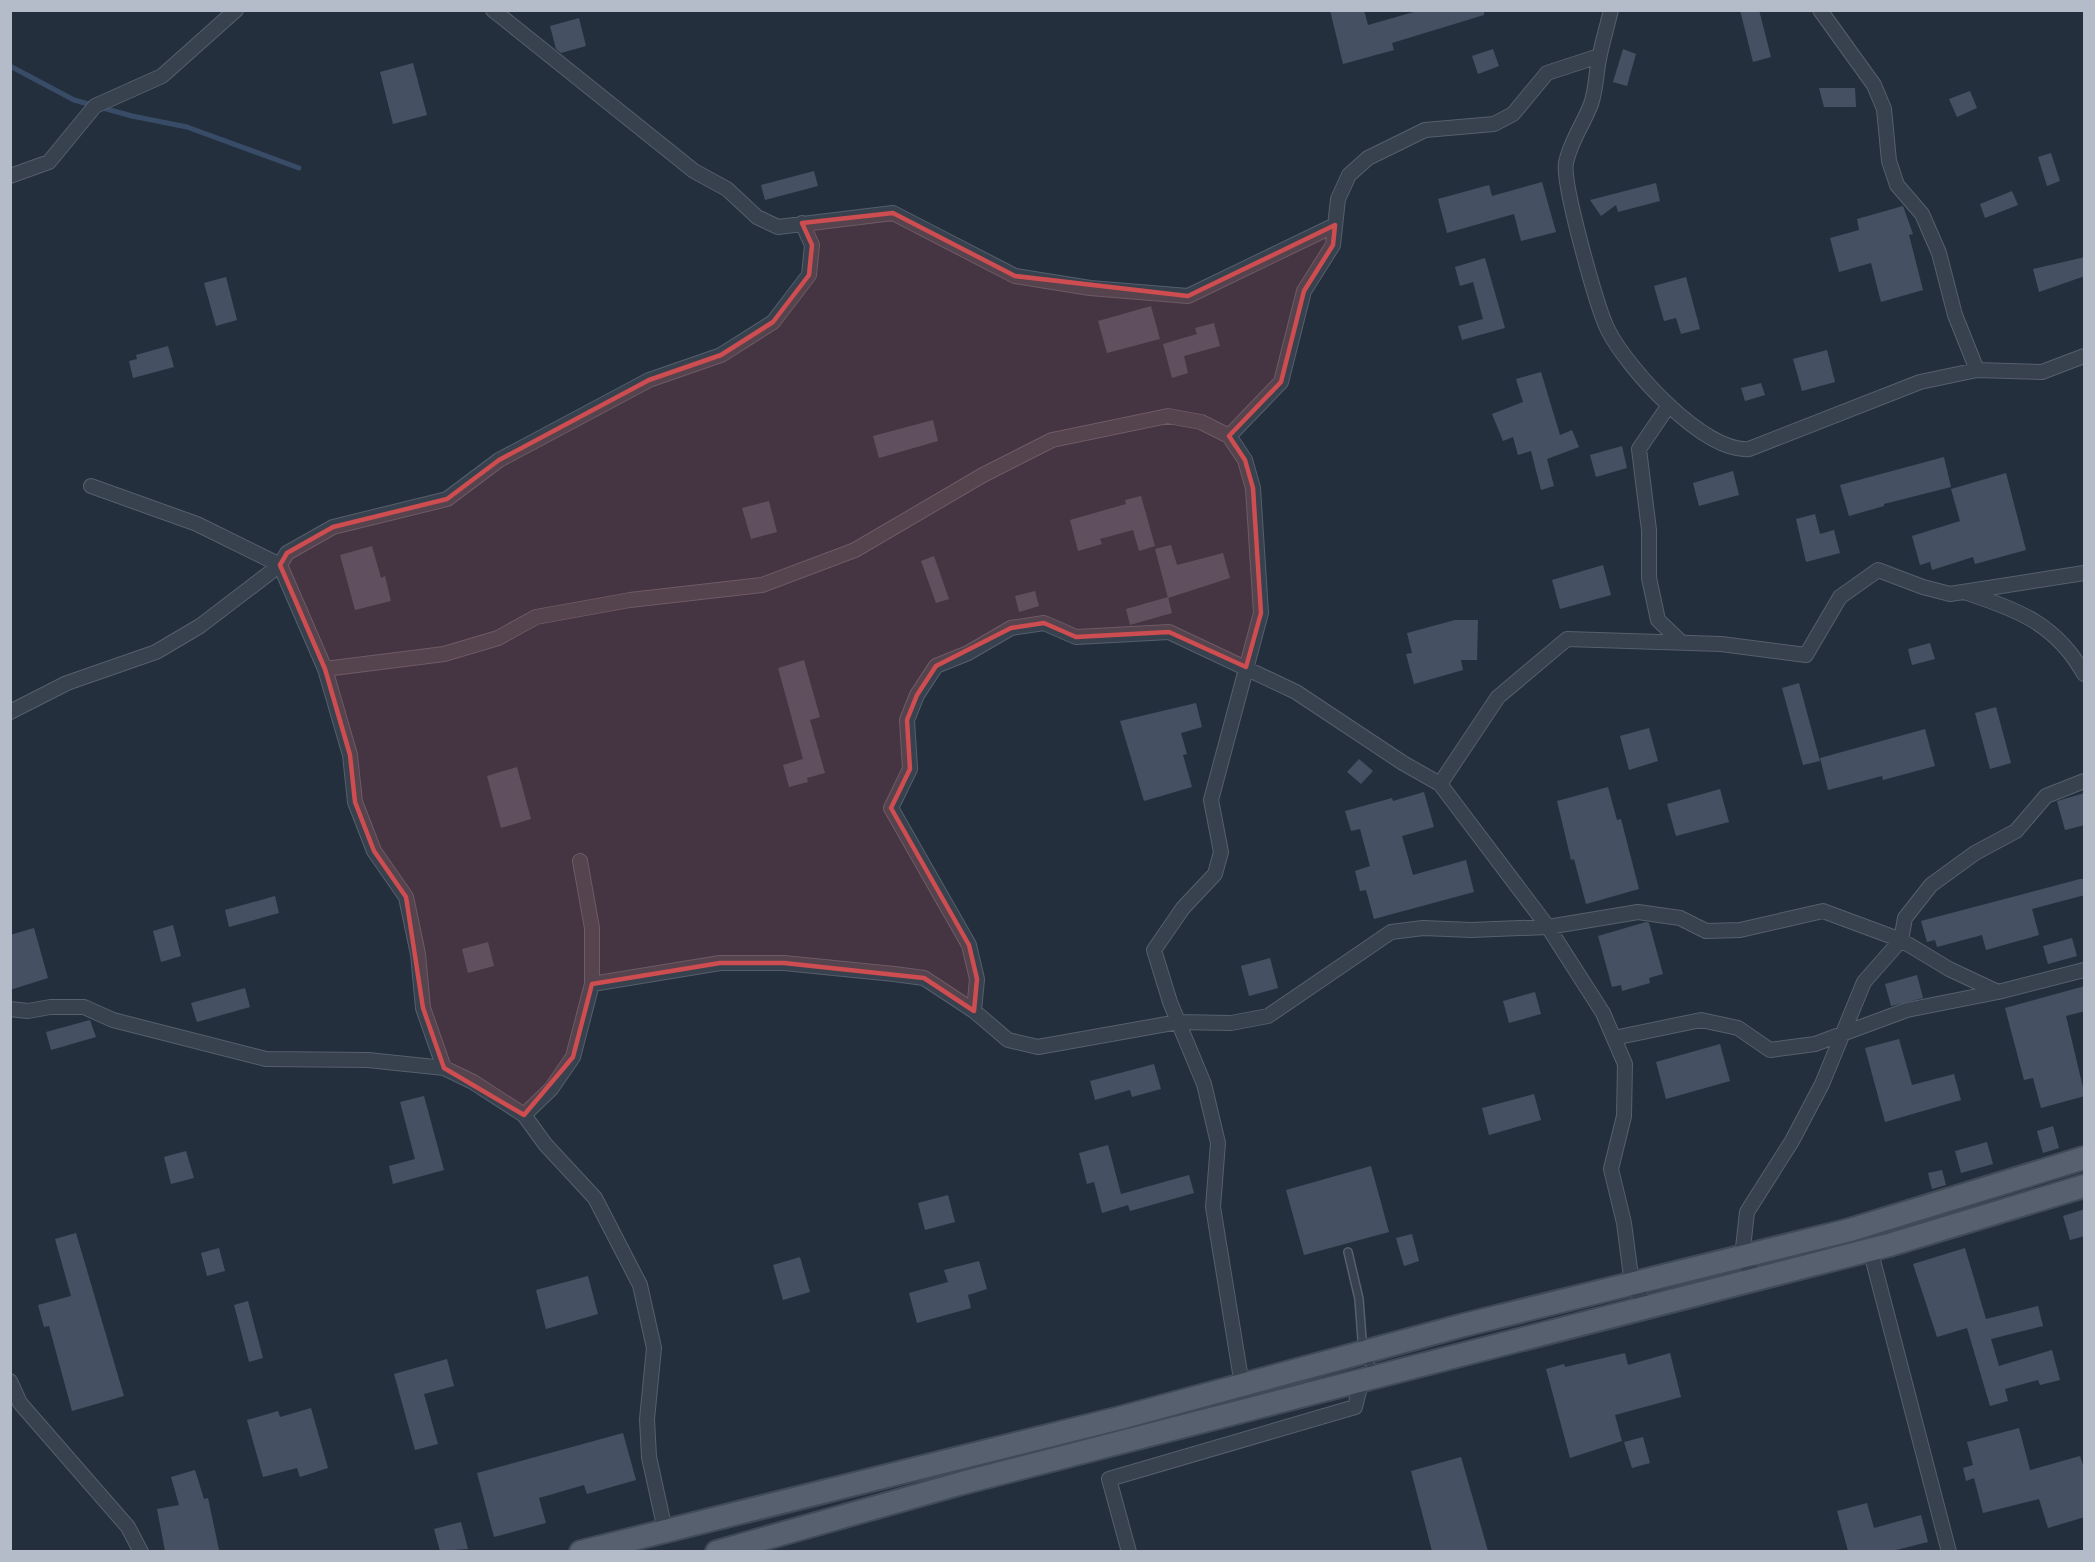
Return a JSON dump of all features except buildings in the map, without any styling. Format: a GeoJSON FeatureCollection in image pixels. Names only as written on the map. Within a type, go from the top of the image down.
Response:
{"type":"FeatureCollection","features":[{"type":"Feature","properties":{"kind":"main road"},"geometry":{"type":"LineString","coordinates":[[581,1551],[1109,1420],[1363,1352],[1850,1230],[2085,1158]]}},
{"type":"Feature","properties":{"kind":"main road"},"geometry":{"type":"LineString","coordinates":[[717,1551],[962,1483],[1870,1249],[2085,1186]]}},
{"type":"Feature","properties":{"kind":"street"},"geometry":{"type":"LineString","coordinates":[[10,176],[49,162],[95,106],[162,76],[236,10]]}},
{"type":"Feature","properties":{"kind":"street"},"geometry":{"type":"LineString","coordinates":[[493,10],[694,171],[727,189],[756,217],[778,227],[893,213],[1015,276],[1089,288],[1188,296],[1335,225]]}},
{"type":"Feature","properties":{"kind":"street"},"geometry":{"type":"LineString","coordinates":[[1611,10],[1599,56],[1592,103],[1566,164],[1572,206],[1608,330],[1640,373],[1669,405],[1716,443],[1733,449],[1749,449],[1920,382],[1977,370],[2042,372],[2085,356]]}},
{"type":"Feature","properties":{"kind":"street"},"geometry":{"type":"LineString","coordinates":[[1820,10],[1874,85],[1884,109],[1889,161],[1897,185],[1922,214],[1939,253],[1955,315],[1977,370]]}},
{"type":"Feature","properties":{"kind":"street"},"geometry":{"type":"LineString","coordinates":[[1229,436],[1281,382],[1304,291],[1333,245],[1338,199],[1349,175],[1368,158],[1425,130],[1494,124],[1513,114],[1547,72],[1599,56]]}},
{"type":"Feature","properties":{"kind":"street"},"geometry":{"type":"LineString","coordinates":[[10,712],[67,683],[156,652],[200,626],[280,565],[287,553],[333,527],[447,499],[499,460],[650,380],[721,355],[773,322],[809,275],[812,245],[802,223]]}},
{"type":"Feature","properties":{"kind":"street"},"geometry":{"type":"LineString","coordinates":[[1669,405],[1639,449],[1649,530],[1649,578],[1658,620],[1681,642]]}},
{"type":"Feature","properties":{"kind":"street"},"geometry":{"type":"LineString","coordinates":[[325,669],[444,654],[498,638],[536,617],[630,600],[762,585],[855,550],[983,475],[1052,440],[1168,416],[1201,422],[1229,436],[1245,460],[1253,488],[1261,613],[1211,800],[1221,852],[1215,874],[1183,908],[1154,950],[1178,1022],[1204,1084],[1218,1143],[1213,1207],[1242,1385]]}},
{"type":"Feature","properties":{"kind":"street"},"geometry":{"type":"LineString","coordinates":[[92,486],[196,524],[280,565],[325,669],[351,755],[355,802],[374,851],[406,897],[418,954],[423,1008],[444,1068]]}},
{"type":"Feature","properties":{"kind":"street"},"geometry":{"type":"LineString","coordinates":[[1440,784],[1498,697],[1567,639],[1721,644],[1806,655],[1840,597],[1878,570],[1950,594],[2085,573]]}},
{"type":"Feature","properties":{"kind":"street"},"geometry":{"type":"LineString","coordinates":[[1963,591],[2010,607],[2049,630],[2067,646],[2085,674]]}},
{"type":"Feature","properties":{"kind":"street"},"geometry":{"type":"LineString","coordinates":[[974,1011],[977,979],[969,945],[891,808],[910,769],[907,720],[917,695],[936,666],[968,653],[1011,628],[1044,624],[1076,637],[1169,632],[1296,692],[1402,763],[1440,784],[1548,927],[1603,1013],[1625,1064],[1624,1116],[1611,1169],[1624,1223],[1632,1284],[1646,1305]]}},
{"type":"Feature","properties":{"kind":"street"},"geometry":{"type":"LineString","coordinates":[[1755,1278],[1742,1257],[1747,1212],[1792,1141],[1822,1084],[1845,1033],[1864,982],[1901,940],[1905,918],[1930,885],[1975,853],[2016,831],[2046,796],[2085,781]]}},
{"type":"Feature","properties":{"kind":"street"},"geometry":{"type":"LineString","coordinates":[[524,1115],[551,1089],[573,1057],[592,984],[592,928],[580,861]]}},
{"type":"Feature","properties":{"kind":"street"},"geometry":{"type":"LineString","coordinates":[[592,984],[720,963],[784,963],[924,978],[974,1011],[1008,1040],[1038,1047],[1178,1022],[1232,1023],[1268,1016],[1391,932],[1423,928],[1471,930],[1548,927],[1638,912],[1680,918],[1706,930],[1740,930],[1823,911],[1901,940],[1949,969],[1998,992]]}},
{"type":"Feature","properties":{"kind":"street"},"geometry":{"type":"LineString","coordinates":[[1614,1038],[1701,1020],[1738,1028],[1770,1050],[1815,1044],[1907,1010],[1998,992],[2085,970]]}},
{"type":"Feature","properties":{"kind":"street"},"geometry":{"type":"LineString","coordinates":[[10,1009],[28,1011],[50,1007],[84,1008],[113,1020],[266,1059],[369,1060],[444,1068],[473,1082],[524,1115],[545,1144],[595,1198],[640,1285],[654,1348],[647,1419],[649,1457],[665,1530]]}},
{"type":"Feature","properties":{"kind":"street"},"geometry":{"type":"LineString","coordinates":[[1870,1249],[1948,1551]]}},
{"type":"Feature","properties":{"kind":"street"},"geometry":{"type":"LineString","coordinates":[[1129,1551],[1109,1479],[1356,1407],[1369,1377]]}},
{"type":"Feature","properties":{"kind":"street"},"geometry":{"type":"LineString","coordinates":[[10,1381],[20,1403],[128,1527],[141,1551]]}},
{"type":"Feature","properties":{"kind":"lane"},"geometry":{"type":"LineString","coordinates":[[1348,1252],[1359,1299],[1363,1352],[1369,1377]]}},
{"type":"Feature","properties":{"kind":"highlighted area"},"geometry":{"type":"Polygon","coordinates":[[[893,213],[1015,276],[1188,296],[1335,225],[1333,245],[1304,291],[1281,382],[1229,436],[1245,460],[1253,488],[1261,613],[1246,667],[1169,632],[1076,637],[1044,623],[1011,628],[936,666],[917,695],[907,720],[910,769],[891,808],[969,945],[977,979],[974,1011],[924,978],[784,963],[720,963],[592,984],[573,1057],[524,1115],[444,1068],[423,1008],[406,897],[374,851],[355,802],[350,755],[325,669],[280,565],[287,553],[333,527],[447,499],[499,460],[649,380],[721,355],[773,322],[809,275],[812,245],[802,223],[893,213]]]}},
{"type":"Feature","properties":{"kind":"waterway"},"geometry":{"type":"LineString","coordinates":[[10,66],[74,100],[132,116],[187,127],[299,168]]}}]}
